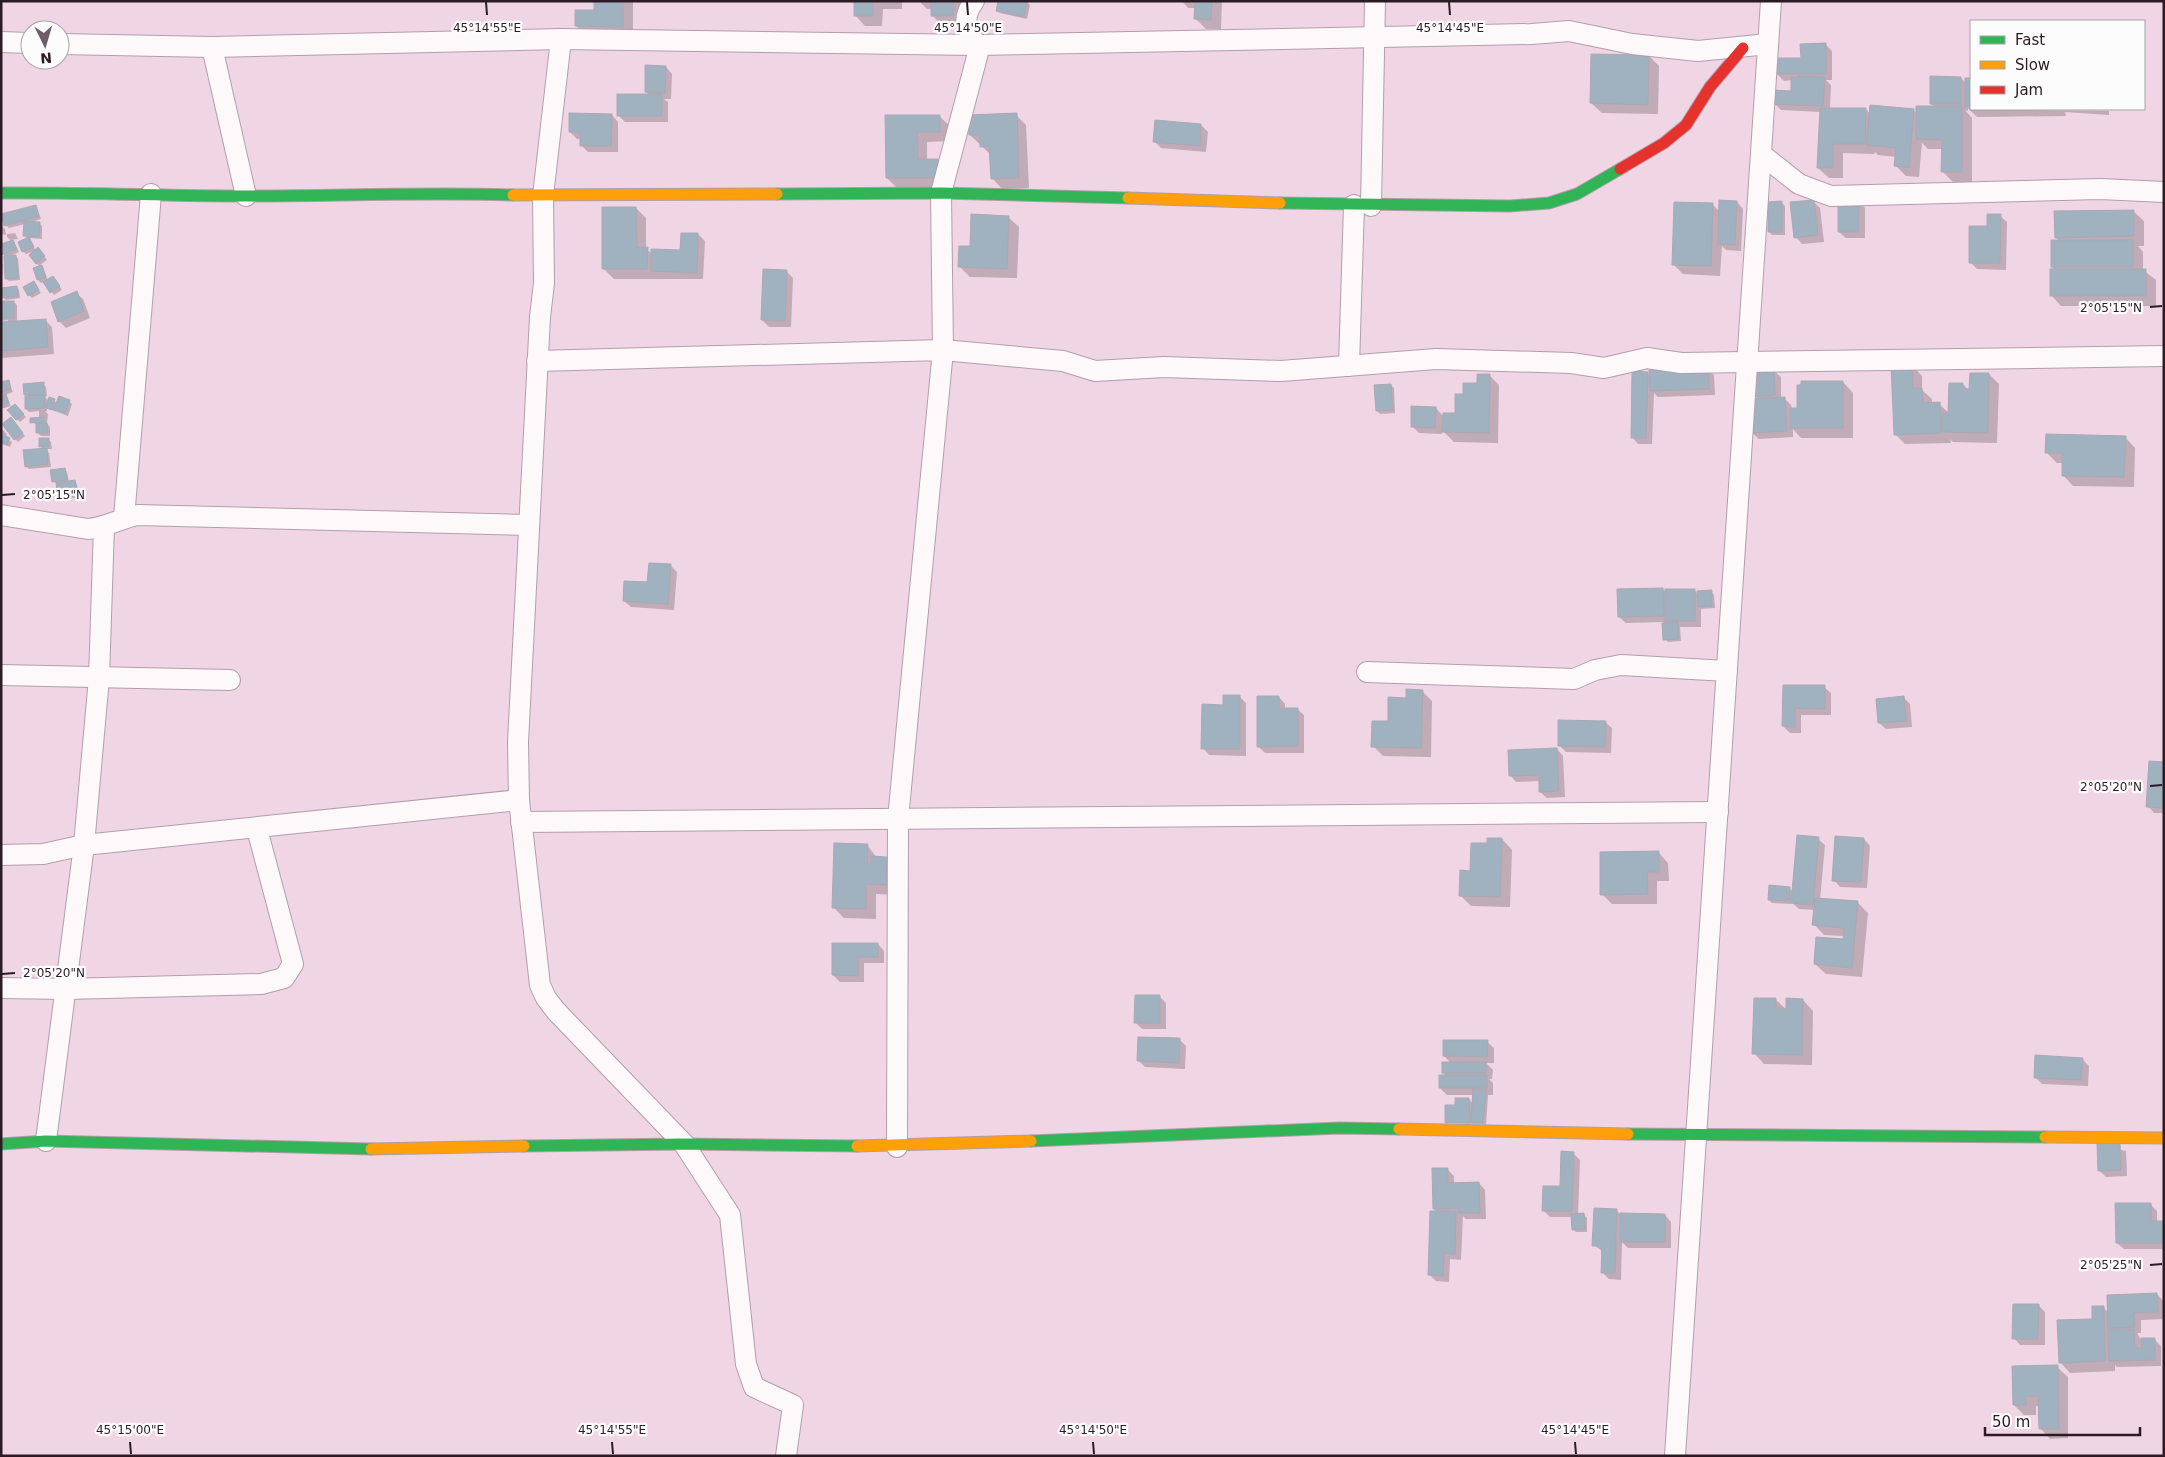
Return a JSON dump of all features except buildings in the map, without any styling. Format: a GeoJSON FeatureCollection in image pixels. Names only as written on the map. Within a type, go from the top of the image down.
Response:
{"type":"FeatureCollection","features":[{"type":"Feature","properties":{"kind":"street"},"geometry":{"type":"LineString","coordinates":[[897,1147],[898,819],[943,350],[941,193],[978,53],[976,45],[966,28],[969,8],[974,1]]}},
{"type":"Feature","properties":{"kind":"street"},"geometry":{"type":"LineString","coordinates":[[1349,366],[1363,206],[1375,1]]}},
{"type":"Feature","properties":{"kind":"street"},"geometry":{"type":"LineString","coordinates":[[1675,1456],[1771,1]]}},
{"type":"Feature","properties":{"kind":"street"},"geometry":{"type":"LineString","coordinates":[[70,44],[212,48],[561,39],[976,45],[1532,34],[1569,31],[1668,49],[1698,51],[1768,44]]}},
{"type":"Feature","properties":{"kind":"street"},"geometry":{"type":"LineString","coordinates":[[561,39],[542,196],[544,283],[537,361],[518,742],[519,800],[540,985],[546,998],[684,1144],[730,1215],[746,1364],[754,1387],[793,1405],[786,1456]]}},
{"type":"Feature","properties":{"kind":"street"},"geometry":{"type":"LineString","coordinates":[[1,42],[20,43]]}},
{"type":"Feature","properties":{"kind":"street"},"geometry":{"type":"LineString","coordinates":[[212,48],[246,196]]}},
{"type":"Feature","properties":{"kind":"street"},"geometry":{"type":"LineString","coordinates":[[1,194],[246,196],[452,193],[542,196],[941,193],[1363,206],[1510,206],[1549,203],[1577,194],[1664,143],[1686,125],[1710,87],[1743,48]]}},
{"type":"Feature","properties":{"kind":"street"},"geometry":{"type":"LineString","coordinates":[[1761,154],[1799,184],[1831,196],[2100,189],[2164,192]]}},
{"type":"Feature","properties":{"kind":"street"},"geometry":{"type":"LineString","coordinates":[[124,518],[152,194]]}},
{"type":"Feature","properties":{"kind":"street"},"geometry":{"type":"LineString","coordinates":[[537,361],[943,350],[1063,361],[1095,370],[1164,367],[1281,372],[1436,359],[1570,363],[1604,368],[1647,358],[1681,363],[1747,363],[2164,356]]}},
{"type":"Feature","properties":{"kind":"street"},"geometry":{"type":"LineString","coordinates":[[1,515],[88,529],[104,526],[124,518],[152,515],[528,525]]}},
{"type":"Feature","properties":{"kind":"street"},"geometry":{"type":"LineString","coordinates":[[46,1141],[84,845],[99,678],[104,526]]}},
{"type":"Feature","properties":{"kind":"street"},"geometry":{"type":"LineString","coordinates":[[1367,672],[1574,679],[1595,670],[1621,665],[1727,671]]}},
{"type":"Feature","properties":{"kind":"street"},"geometry":{"type":"LineString","coordinates":[[1,675],[230,680]]}},
{"type":"Feature","properties":{"kind":"street"},"geometry":{"type":"LineString","coordinates":[[1,855],[43,854],[84,845],[257,829],[519,800]]}},
{"type":"Feature","properties":{"kind":"street"},"geometry":{"type":"LineString","coordinates":[[521,822],[1718,812]]}},
{"type":"Feature","properties":{"kind":"street"},"geometry":{"type":"LineString","coordinates":[[1,988],[66,989],[261,984],[284,978],[293,964],[257,829]]}},
{"type":"Feature","properties":{"kind":"street"},"geometry":{"type":"LineString","coordinates":[[1,1144],[46,1141],[352,1150],[684,1144],[897,1147],[1339,1128],[1696,1134],[2164,1138]]}},
{"type":"Feature","properties":{"kind":"traffic: fast"},"geometry":{"type":"LineString","coordinates":[[1280,203],[1510,206],[1549,203],[1577,194],[1620,169]]}},
{"type":"Feature","properties":{"kind":"traffic: fast"},"geometry":{"type":"LineString","coordinates":[[1,193],[248,196],[513,195]]}},
{"type":"Feature","properties":{"kind":"traffic: fast"},"geometry":{"type":"LineString","coordinates":[[777,194],[941,193],[1128,198]]}},
{"type":"Feature","properties":{"kind":"traffic: fast"},"geometry":{"type":"LineString","coordinates":[[1031,1141],[1339,1128],[1399,1129]]}},
{"type":"Feature","properties":{"kind":"traffic: fast"},"geometry":{"type":"LineString","coordinates":[[1628,1134],[2045,1137]]}},
{"type":"Feature","properties":{"kind":"traffic: fast"},"geometry":{"type":"LineString","coordinates":[[1,1144],[46,1141],[371,1149]]}},
{"type":"Feature","properties":{"kind":"traffic: fast"},"geometry":{"type":"LineString","coordinates":[[524,1146],[684,1144],[857,1146]]}},
{"type":"Feature","properties":{"kind":"traffic: slow"},"geometry":{"type":"LineString","coordinates":[[513,195],[777,194]]}},
{"type":"Feature","properties":{"kind":"traffic: slow"},"geometry":{"type":"LineString","coordinates":[[1128,198],[1280,203]]}},
{"type":"Feature","properties":{"kind":"traffic: slow"},"geometry":{"type":"LineString","coordinates":[[1399,1129],[1628,1134]]}},
{"type":"Feature","properties":{"kind":"traffic: slow"},"geometry":{"type":"LineString","coordinates":[[2045,1137],[2164,1138]]}},
{"type":"Feature","properties":{"kind":"traffic: slow"},"geometry":{"type":"LineString","coordinates":[[857,1146],[1031,1141]]}},
{"type":"Feature","properties":{"kind":"traffic: slow"},"geometry":{"type":"LineString","coordinates":[[371,1149],[524,1146]]}},
{"type":"Feature","properties":{"kind":"traffic: jam"},"geometry":{"type":"LineString","coordinates":[[1620,169],[1664,143],[1686,125],[1710,87],[1743,48]]}}]}
